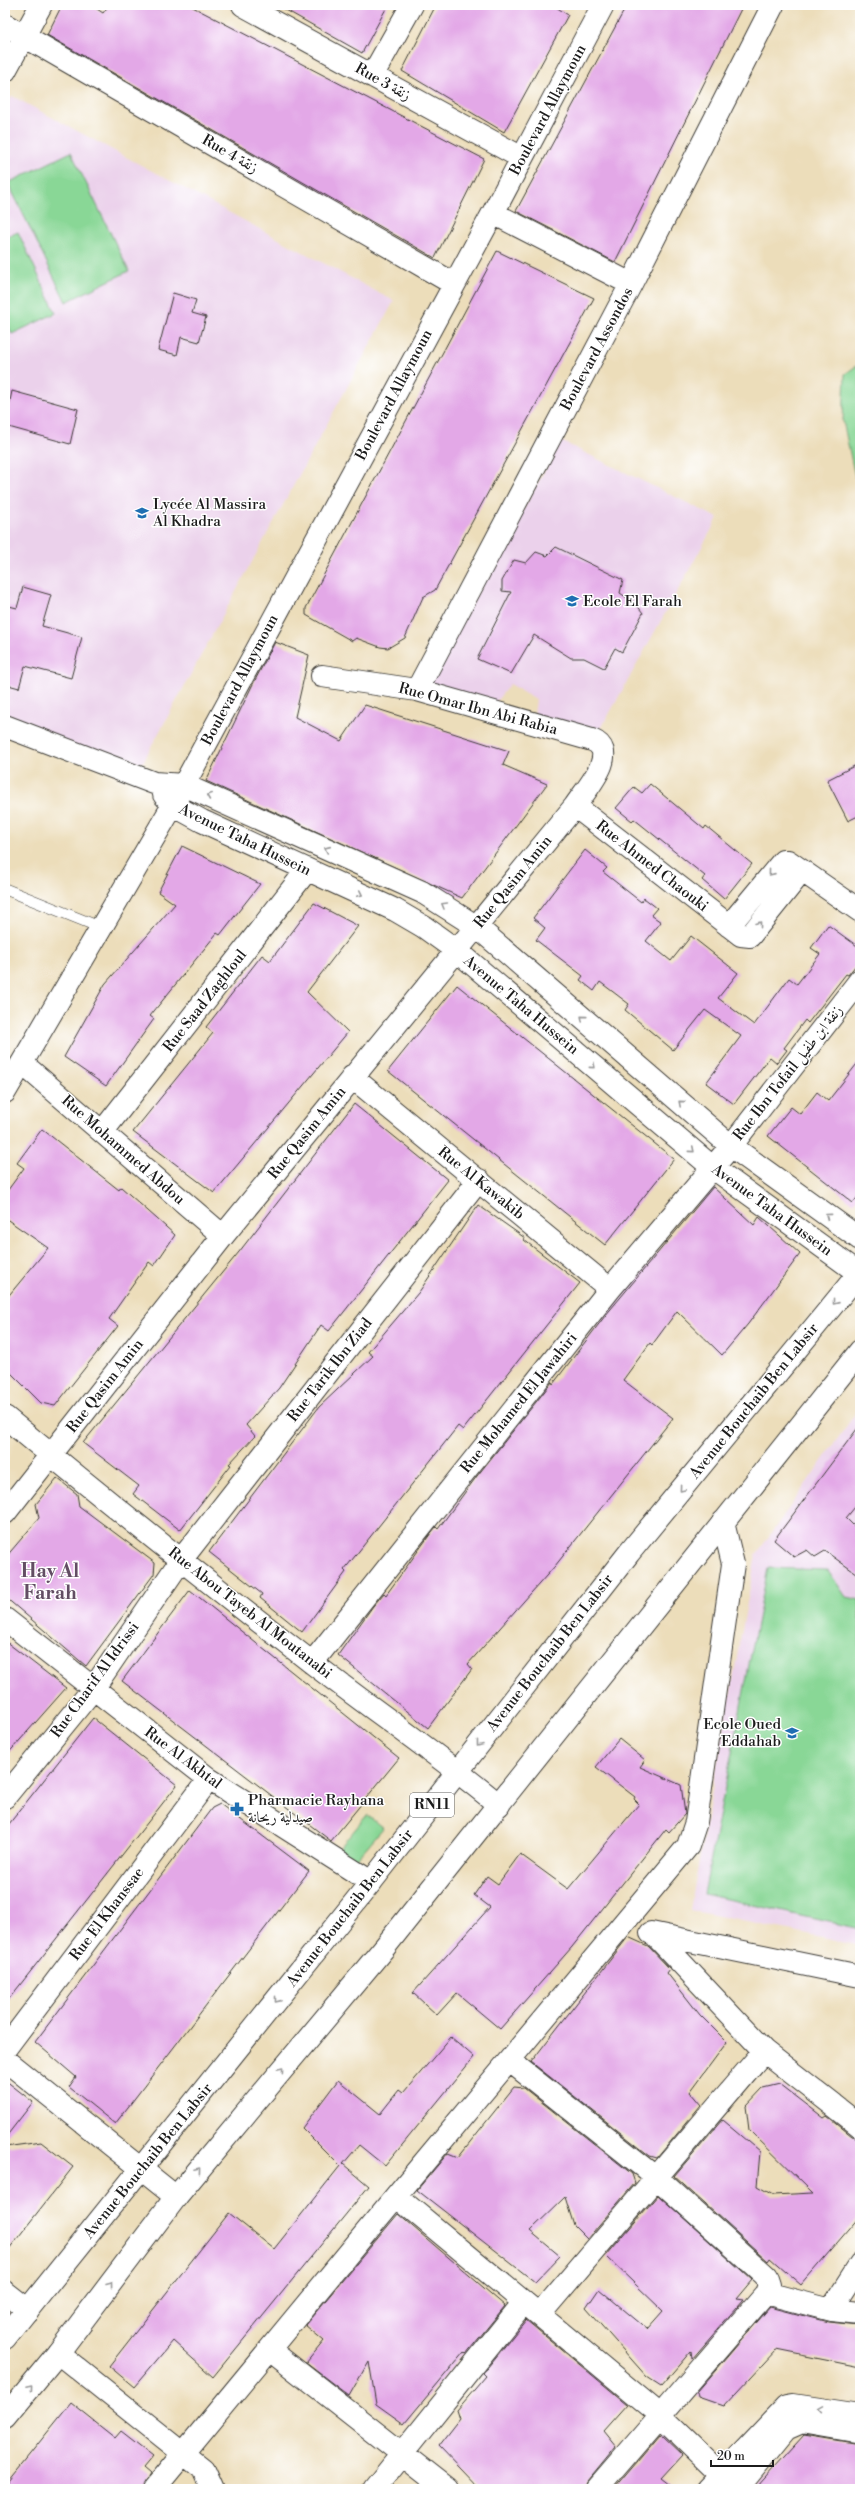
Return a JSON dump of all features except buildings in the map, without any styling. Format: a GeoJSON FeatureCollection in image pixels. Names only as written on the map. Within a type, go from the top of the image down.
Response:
{"type":"FeatureCollection","features":[{"type":"Feature","properties":{"kind":"street"},"geometry":{"type":"LineString","coordinates":[[5,71],[41,5]]}},
{"type":"Feature","properties":{"kind":"street","name":"Rue 3 زنقة"},"geometry":{"type":"LineString","coordinates":[[243,5],[522,158]]}},
{"type":"Feature","properties":{"kind":"street"},"geometry":{"type":"LineString","coordinates":[[372,76],[412,5]]}},
{"type":"Feature","properties":{"kind":"street","name":"Boulevard Allaymoun"},"geometry":{"type":"LineString","coordinates":[[5,1092],[23,1064],[173,805],[454,284],[494,213],[603,5]]}},
{"type":"Feature","properties":{"kind":"street","name":"Boulevard Assondos"},"geometry":{"type":"LineString","coordinates":[[417,690],[631,284],[773,5]]}},
{"type":"Feature","properties":{"kind":"street","name":"Rue 4 زنقة"},"geometry":{"type":"LineString","coordinates":[[5,25],[454,284]]}},
{"type":"Feature","properties":{"kind":"street"},"geometry":{"type":"LineString","coordinates":[[494,213],[631,284]]}},
{"type":"Feature","properties":{"kind":"street","name":"Rue Omar Ibn Abi Rabia"},"geometry":{"type":"LineString","coordinates":[[322,676],[417,690],[592,740],[600,744],[605,751]]}},
{"type":"Feature","properties":{"kind":"street","name":"Avenue Taha Hussein"},"geometry":{"type":"LineString","coordinates":[[5,726],[154,783],[184,785],[422,892],[477,927],[730,1146],[860,1239]]}},
{"type":"Feature","properties":{"kind":"street","name":"Rue Qasim Amin"},"geometry":{"type":"LineString","coordinates":[[5,1513],[223,1236],[575,806],[603,761],[605,751]]}},
{"type":"Feature","properties":{"kind":"street","name":"Avenue Taha Hussein"},"geometry":{"type":"LineString","coordinates":[[154,783],[173,805],[307,870],[396,910],[424,927],[456,950],[712,1167],[860,1273]]}},
{"type":"Feature","properties":{"kind":"street","name":"Rue Ahmed Chaouki"},"geometry":{"type":"LineString","coordinates":[[575,806],[741,935],[750,936],[802,871],[860,911]]}},
{"type":"Feature","properties":{"kind":"street","name":"Rue Saad Zaghloul"},"geometry":{"type":"LineString","coordinates":[[103,1131],[307,870]]}},
{"type":"Feature","properties":{"kind":"street","name":"Rue Ibn Tofail زنقة ابن طفيل"},"geometry":{"type":"LineString","coordinates":[[730,1146],[860,980]]}},
{"type":"Feature","properties":{"kind":"street","name":"Rue Mohammed Abdou"},"geometry":{"type":"LineString","coordinates":[[23,1064],[103,1131],[223,1236]]}},
{"type":"Feature","properties":{"kind":"street","name":"Rue Al Kawakib"},"geometry":{"type":"LineString","coordinates":[[352,1077],[610,1288]]}},
{"type":"Feature","properties":{"kind":"street","name":"Rue Mohamed El Jawahiri"},"geometry":{"type":"LineString","coordinates":[[312,1663],[610,1288],[730,1146]]}},
{"type":"Feature","properties":{"kind":"street","name":"Rue Tarik Ibn Ziad"},"geometry":{"type":"LineString","coordinates":[[181,1560],[479,1180]]}},
{"type":"Feature","properties":{"kind":"street","name":"Avenue Bouchaib Ben Labsir"},"geometry":{"type":"LineString","coordinates":[[5,2338],[371,1882],[628,1553],[860,1273]]}},
{"type":"Feature","properties":{"kind":"street"},"geometry":{"type":"LineString","coordinates":[[5,2417],[58,2353],[176,2197],[384,1948],[499,1805],[722,1522],[860,1353]]}},
{"type":"Feature","properties":{"kind":"street","name":"Rue Abou Tayeb Al Moutanabi"},"geometry":{"type":"LineString","coordinates":[[5,1417],[181,1560],[312,1663],[458,1771],[499,1805]]}},
{"type":"Feature","properties":{"kind":"street"},"geometry":{"type":"LineString","coordinates":[[154,2489],[396,2196],[626,1923],[688,1846],[692,1836],[732,1564],[722,1522]]}},
{"type":"Feature","properties":{"kind":"street","name":"Rue Charif Al Idrissi"},"geometry":{"type":"LineString","coordinates":[[5,1797],[93,1689],[181,1560]]}},
{"type":"Feature","properties":{"kind":"street","name":"Rue Al Akhtal"},"geometry":{"type":"LineString","coordinates":[[5,1620],[209,1779],[371,1882]]}},
{"type":"Feature","properties":{"kind":"street","name":"Rue El Khanssae"},"geometry":{"type":"LineString","coordinates":[[5,2049],[209,1779]]}},
{"type":"Feature","properties":{"kind":"street"},"geometry":{"type":"LineString","coordinates":[[626,1923],[654,1934],[860,1976]]}},
{"type":"Feature","properties":{"kind":"street"},"geometry":{"type":"LineString","coordinates":[[654,1934],[764,2051],[860,2126]]}},
{"type":"Feature","properties":{"kind":"street"},"geometry":{"type":"LineString","coordinates":[[374,2489],[402,2454],[532,2308],[656,2177],[764,2051]]}},
{"type":"Feature","properties":{"kind":"street"},"geometry":{"type":"LineString","coordinates":[[5,2060],[176,2197]]}},
{"type":"Feature","properties":{"kind":"street"},"geometry":{"type":"LineString","coordinates":[[510,2061],[656,2177],[766,2276],[769,2285],[766,2293],[597,2489]]}},
{"type":"Feature","properties":{"kind":"street"},"geometry":{"type":"LineString","coordinates":[[396,2196],[660,2415],[737,2489],[786,2429],[794,2424],[802,2422],[860,2432]]}},
{"type":"Feature","properties":{"kind":"street"},"geometry":{"type":"LineString","coordinates":[[831,2310],[860,2265]]}},
{"type":"Feature","properties":{"kind":"street"},"geometry":{"type":"LineString","coordinates":[[5,2292],[28,2310]]}},
{"type":"Feature","properties":{"kind":"street"},"geometry":{"type":"LineString","coordinates":[[766,2293],[831,2310],[860,2313]]}},
{"type":"Feature","properties":{"kind":"street"},"geometry":{"type":"LineString","coordinates":[[270,2350],[447,2489]]}},
{"type":"Feature","properties":{"kind":"street"},"geometry":{"type":"LineString","coordinates":[[58,2353],[203,2469],[212,2489]]}},
{"type":"Feature","properties":{"kind":"street"},"geometry":{"type":"LineString","coordinates":[[708,2489],[787,2406],[793,2405],[860,2415]]}},
{"type":"Feature","properties":{"kind":"lane"},"geometry":{"type":"LineString","coordinates":[[5,889],[102,928]]}},
{"type":"Feature","properties":{"kind":"shaded area","name":"Lycée Al Massira Al Khadra"},"geometry":{"type":"Polygon","coordinates":[[[12,96],[394,301],[137,773],[5,725],[5,109],[12,96]]]}},
{"type":"Feature","properties":{"kind":"shaded area","name":"Ecole El Farah"},"geometry":{"type":"Polygon","coordinates":[[[561,441],[718,518],[598,734],[534,716],[536,699],[510,684],[490,709],[427,684],[561,441]]]}},
{"type":"Feature","properties":{"kind":"shaded area","name":"Ecole Oued Eddahab"},"geometry":{"type":"Polygon","coordinates":[[[860,1407],[860,1946],[690,1910],[756,1555],[860,1407]]]}},
{"type":"Feature","properties":{"kind":"green space"},"geometry":{"type":"Polygon","coordinates":[[[71,152],[129,271],[66,302],[8,183],[71,152]]]}},
{"type":"Feature","properties":{"kind":"green space"},"geometry":{"type":"Polygon","coordinates":[[[18,232],[56,313],[12,334],[5,319],[5,238],[18,232]]]}},
{"type":"Feature","properties":{"kind":"green space"},"geometry":{"type":"Polygon","coordinates":[[[859,364],[860,500],[843,421],[845,374],[859,364]]]}},
{"type":"Feature","properties":{"kind":"green space","name":"Ecole Oued Eddahab"},"geometry":{"type":"Polygon","coordinates":[[[768,1568],[828,1570],[846,1597],[860,1600],[860,1929],[704,1894],[768,1568]]]}},
{"type":"Feature","properties":{"kind":"green space"},"geometry":{"type":"Polygon","coordinates":[[[367,1815],[383,1828],[347,1870],[332,1857],[367,1815]]]}},
{"type":"Feature","properties":{"kind":"place","name":"Lycée Al Massira Al Khadra"},"geometry":{"type":"Point","coordinates":[142,513]}},
{"type":"Feature","properties":{"kind":"place","name":"Ecole El Farah"},"geometry":{"type":"Point","coordinates":[572,601]}},
{"type":"Feature","properties":{"kind":"place","name":"Ecole Oued Eddahab"},"geometry":{"type":"Point","coordinates":[792,1733]}},
{"type":"Feature","properties":{"kind":"place","name":"Pharmacie Rayhana صيدلية ريحانة"},"geometry":{"type":"Point","coordinates":[237,1809]}},
{"type":"Feature","properties":{"kind":"district","name":"Hay Al Farah"},"geometry":{"type":"Point","coordinates":[50,1582]}}]}
